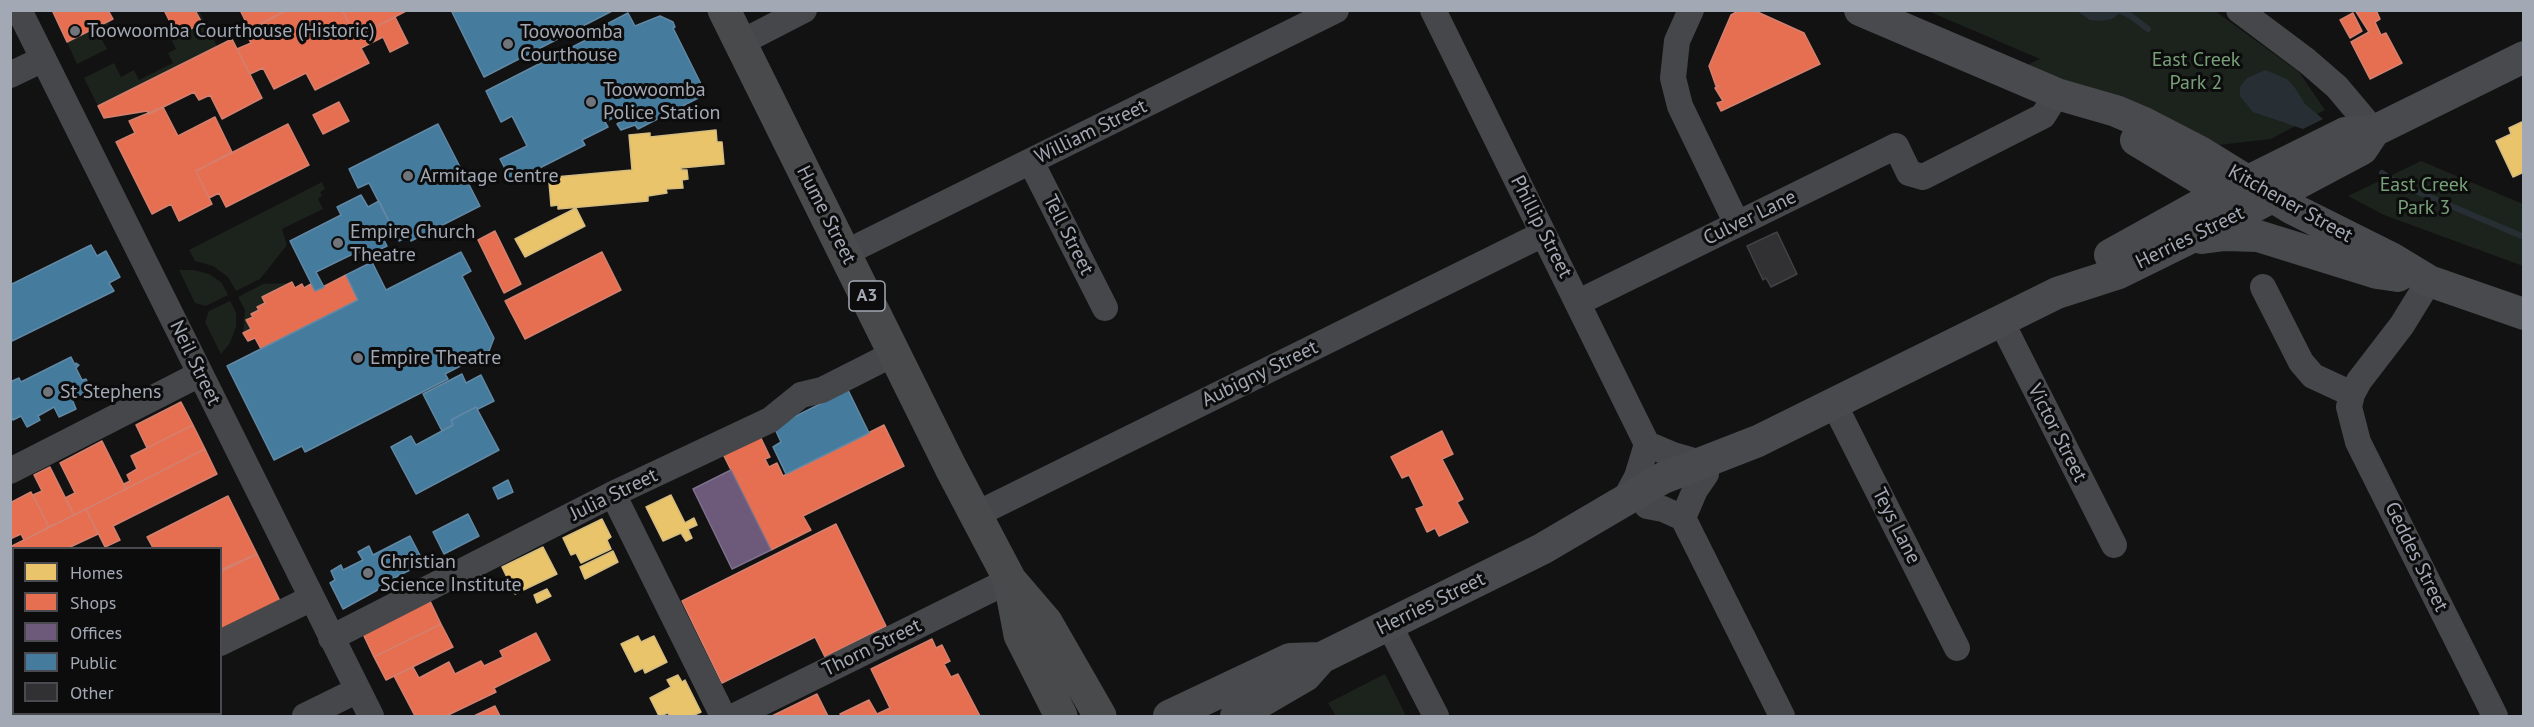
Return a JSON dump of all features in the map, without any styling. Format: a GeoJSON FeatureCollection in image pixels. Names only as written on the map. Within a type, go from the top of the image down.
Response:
{"type":"FeatureCollection","features":[{"type":"Feature","properties":{"kind":"highway","name":"Hume Street"},"geometry":{"type":"LineString","coordinates":[[724,10],[951,468],[1010,580],[1046,622],[1100,717]]}},
{"type":"Feature","properties":{"kind":"highway","name":"Hume Street"},"geometry":{"type":"LineString","coordinates":[[1010,580],[1020,634],[1061,717]]}},
{"type":"Feature","properties":{"kind":"main road","name":"Kitchener Street"},"geometry":{"type":"LineString","coordinates":[[1860,10],[2057,94],[2116,111],[2144,123],[2202,153],[2249,195],[2377,273]]}},
{"type":"Feature","properties":{"kind":"main road","name":"Herries Street"},"geometry":{"type":"LineString","coordinates":[[1236,717],[1305,676],[1321,658],[1635,504],[1672,496],[1704,468],[2057,293],[2119,273],[2175,245],[2345,133],[2374,130],[2523,57]]}},
{"type":"Feature","properties":{"kind":"main road","name":"Kitchener Street"},"geometry":{"type":"LineString","coordinates":[[2249,195],[2391,258],[2429,281],[2523,314]]}},
{"type":"Feature","properties":{"kind":"main road","name":"Herries Street"},"geometry":{"type":"LineString","coordinates":[[2057,293],[2095,263],[2249,195]]}},
{"type":"Feature","properties":{"kind":"main road"},"geometry":{"type":"LineString","coordinates":[[2175,245],[2197,238],[2225,235],[2258,236],[2377,273],[2429,281]]}},
{"type":"Feature","properties":{"kind":"main road","name":"Herries Street"},"geometry":{"type":"LineString","coordinates":[[1169,717],[1290,659],[1321,658]]}},
{"type":"Feature","properties":{"kind":"street","name":"Neil Street"},"geometry":{"type":"LineString","coordinates":[[19,10],[371,717]]}},
{"type":"Feature","properties":{"kind":"street"},"geometry":{"type":"LineString","coordinates":[[741,43],[804,10]]}},
{"type":"Feature","properties":{"kind":"street","name":"William Street"},"geometry":{"type":"LineString","coordinates":[[845,253],[1336,10]]}},
{"type":"Feature","properties":{"kind":"street","name":"Phillip Street"},"geometry":{"type":"LineString","coordinates":[[1433,10],[1579,302],[1647,444]]}},
{"type":"Feature","properties":{"kind":"street"},"geometry":{"type":"LineString","coordinates":[[1691,10],[1677,41],[1672,78],[1680,106],[1737,224]]}},
{"type":"Feature","properties":{"kind":"street"},"geometry":{"type":"LineString","coordinates":[[2239,10],[2337,87],[2374,130]]}},
{"type":"Feature","properties":{"kind":"street"},"geometry":{"type":"LineString","coordinates":[[10,75],[43,59]]}},
{"type":"Feature","properties":{"kind":"street","name":"Culver Lane"},"geometry":{"type":"LineString","coordinates":[[1579,302],[1896,146],[1909,173],[1923,177],[2043,116],[2057,94]]}},
{"type":"Feature","properties":{"kind":"street","name":"Tell Street"},"geometry":{"type":"LineString","coordinates":[[1031,162],[1105,308]]}},
{"type":"Feature","properties":{"kind":"street","name":"Aubigny Street"},"geometry":{"type":"LineString","coordinates":[[977,514],[1543,234]]}},
{"type":"Feature","properties":{"kind":"street"},"geometry":{"type":"LineString","coordinates":[[2263,287],[2301,362],[2313,376],[2352,394],[2359,381],[2402,325],[2429,281]]}},
{"type":"Feature","properties":{"kind":"street","name":"Victor Street"},"geometry":{"type":"LineString","coordinates":[[2001,321],[2114,545]]}},
{"type":"Feature","properties":{"kind":"street","name":"Julia Street"},"geometry":{"type":"LineString","coordinates":[[331,638],[613,494],[770,420],[801,395],[822,390],[895,353]]}},
{"type":"Feature","properties":{"kind":"street"},"geometry":{"type":"LineString","coordinates":[[10,471],[200,374]]}},
{"type":"Feature","properties":{"kind":"street","name":"Geddes Street"},"geometry":{"type":"LineString","coordinates":[[2352,394],[2349,407],[2358,441],[2495,717]]}},
{"type":"Feature","properties":{"kind":"street","name":"Teys Lane"},"geometry":{"type":"LineString","coordinates":[[1834,404],[1957,648]]}},
{"type":"Feature","properties":{"kind":"street"},"geometry":{"type":"LineString","coordinates":[[1683,518],[1704,468],[1647,444],[1636,477],[1635,504],[1663,509],[1683,518],[1782,717]]}},
{"type":"Feature","properties":{"kind":"street"},"geometry":{"type":"LineString","coordinates":[[613,494],[723,717]]}},
{"type":"Feature","properties":{"kind":"street","name":"Thorn Street"},"geometry":{"type":"LineString","coordinates":[[735,717],[1010,580]]}},
{"type":"Feature","properties":{"kind":"street"},"geometry":{"type":"LineString","coordinates":[[222,642],[312,598]]}},
{"type":"Feature","properties":{"kind":"street"},"geometry":{"type":"LineString","coordinates":[[1389,625],[1436,717]]}},
{"type":"Feature","properties":{"kind":"street"},"geometry":{"type":"LineString","coordinates":[[305,717],[358,690]]}},
{"type":"Feature","properties":{"kind":"green space"},"geometry":{"type":"Polygon","coordinates":[[[195,11],[199,11],[217,46],[98,106],[84,78],[114,63],[121,77],[134,70],[139,80],[173,63],[168,53],[176,49],[169,35],[202,23],[195,11]]]}},
{"type":"Feature","properties":{"kind":"green space","name":"East Creek Park 2"},"geometry":{"type":"Polygon","coordinates":[[[1928,11],[2215,11],[2299,72],[2325,110],[2271,139],[2210,146],[2023,67],[2040,59],[1928,11]]]}},
{"type":"Feature","properties":{"kind":"green space"},"geometry":{"type":"Polygon","coordinates":[[[108,21],[113,29],[100,36],[107,49],[77,64],[67,42],[108,21]]]}},
{"type":"Feature","properties":{"kind":"green space","name":"East Creek Park 3"},"geometry":{"type":"Polygon","coordinates":[[[2421,161],[2523,204],[2523,266],[2384,215],[2348,196],[2421,161]]]}},
{"type":"Feature","properties":{"kind":"green space"},"geometry":{"type":"Polygon","coordinates":[[[322,182],[325,189],[320,192],[322,196],[318,199],[323,209],[282,229],[287,245],[260,279],[236,291],[228,277],[213,266],[195,261],[189,250],[322,182]]]}},
{"type":"Feature","properties":{"kind":"green space"},"geometry":{"type":"Polygon","coordinates":[[[179,270],[194,270],[209,274],[222,283],[228,295],[206,306],[195,303],[179,270]]]}},
{"type":"Feature","properties":{"kind":"green space"},"geometry":{"type":"Polygon","coordinates":[[[289,283],[262,297],[265,303],[257,307],[259,310],[246,320],[251,329],[243,333],[245,310],[238,297],[263,284],[289,283]]]}},
{"type":"Feature","properties":{"kind":"green space"},"geometry":{"type":"Polygon","coordinates":[[[230,301],[236,312],[236,327],[230,343],[221,354],[205,322],[209,311],[230,301]]]}},
{"type":"Feature","properties":{"kind":"green space"},"geometry":{"type":"Polygon","coordinates":[[[1385,674],[1406,716],[1336,716],[1328,703],[1385,674]]]}},
{"type":"Feature","properties":{"kind":"shaded area"},"geometry":{"type":"Polygon","coordinates":[[[2077,11],[2122,11],[2112,19],[2101,21],[2090,20],[2077,11]]]}},
{"type":"Feature","properties":{"kind":"shaded area"},"geometry":{"type":"Polygon","coordinates":[[[2265,70],[2287,79],[2305,104],[2323,119],[2303,129],[2253,112],[2240,96],[2240,87],[2247,78],[2265,70]]]}},
{"type":"Feature","properties":{"kind":"building: Homes"},"geometry":{"type":"Polygon","coordinates":[[[2524,121],[2524,172],[2513,177],[2496,141],[2511,134],[2509,128],[2524,121]]]}},
{"type":"Feature","properties":{"kind":"building: Homes"},"geometry":{"type":"Polygon","coordinates":[[[716,130],[717,142],[722,142],[724,164],[681,168],[681,170],[687,170],[688,179],[682,180],[683,188],[666,189],[667,193],[648,196],[648,201],[558,209],[558,205],[551,206],[549,182],[555,182],[555,177],[632,170],[629,135],[650,133],[650,137],[716,130]]]}},
{"type":"Feature","properties":{"kind":"building: Homes"},"geometry":{"type":"Polygon","coordinates":[[[576,208],[585,226],[525,257],[515,239],[576,208]]]}},
{"type":"Feature","properties":{"kind":"building: Homes"},"geometry":{"type":"Polygon","coordinates":[[[671,495],[685,523],[694,518],[697,525],[688,529],[692,538],[686,541],[681,533],[663,541],[646,507],[671,495]]]}},
{"type":"Feature","properties":{"kind":"building: Homes"},"geometry":{"type":"Polygon","coordinates":[[[602,519],[611,537],[607,540],[611,549],[581,563],[576,553],[571,555],[563,538],[602,519]]]}},
{"type":"Feature","properties":{"kind":"building: Homes"},"geometry":{"type":"Polygon","coordinates":[[[543,547],[557,574],[515,594],[502,567],[543,547]]]}},
{"type":"Feature","properties":{"kind":"building: Homes"},"geometry":{"type":"Polygon","coordinates":[[[613,551],[618,562],[585,579],[580,567],[613,551]]]}},
{"type":"Feature","properties":{"kind":"building: Homes"},"geometry":{"type":"Polygon","coordinates":[[[547,589],[551,596],[537,603],[534,595],[547,589]]]}},
{"type":"Feature","properties":{"kind":"building: Homes"},"geometry":{"type":"Polygon","coordinates":[[[638,636],[641,642],[654,636],[667,662],[645,673],[643,668],[635,672],[621,644],[638,636]]]}},
{"type":"Feature","properties":{"kind":"building: Homes"},"geometry":{"type":"Polygon","coordinates":[[[678,675],[682,682],[685,680],[701,712],[692,716],[670,716],[668,713],[659,716],[650,698],[671,687],[667,680],[678,675]]]}},
{"type":"Feature","properties":{"kind":"building: Shops","name":"Toowoomba Courthouse (Historic)"},"geometry":{"type":"Polygon","coordinates":[[[52,10],[108,10],[113,19],[67,42],[52,10]]]}},
{"type":"Feature","properties":{"kind":"building: Shops"},"geometry":{"type":"Polygon","coordinates":[[[164,10],[195,10],[202,23],[177,36],[164,10]]]}},
{"type":"Feature","properties":{"kind":"building: Shops"},"geometry":{"type":"Polygon","coordinates":[[[240,10],[287,10],[250,30],[240,10]]]}},
{"type":"Feature","properties":{"kind":"building: Shops"},"geometry":{"type":"Polygon","coordinates":[[[287,10],[342,10],[356,37],[395,17],[408,43],[390,52],[383,37],[361,48],[369,63],[315,90],[306,73],[274,89],[263,68],[250,74],[237,49],[251,43],[245,32],[287,10]]]}},
{"type":"Feature","properties":{"kind":"building: Shops"},"geometry":{"type":"Polygon","coordinates":[[[342,10],[408,10],[356,37],[342,10]]]}},
{"type":"Feature","properties":{"kind":"building: Shops"},"geometry":{"type":"Polygon","coordinates":[[[1740,10],[1753,10],[1804,33],[1820,64],[1721,111],[1717,103],[1723,101],[1715,88],[1719,86],[1716,86],[1709,66],[1731,15],[1740,10]]]}},
{"type":"Feature","properties":{"kind":"building: Shops"},"geometry":{"type":"Polygon","coordinates":[[[2355,10],[2376,10],[2380,19],[2375,22],[2381,35],[2386,33],[2402,63],[2370,79],[2351,42],[2369,32],[2355,10]]]}},
{"type":"Feature","properties":{"kind":"building: Shops"},"geometry":{"type":"Polygon","coordinates":[[[2353,13],[2362,31],[2350,38],[2340,20],[2353,13]]]}},
{"type":"Feature","properties":{"kind":"building: Shops"},"geometry":{"type":"Polygon","coordinates":[[[232,39],[262,98],[222,119],[210,95],[199,100],[194,92],[149,114],[147,111],[104,118],[98,106],[232,39]]]}},
{"type":"Feature","properties":{"kind":"building: Shops"},"geometry":{"type":"Polygon","coordinates":[[[339,102],[349,121],[323,134],[313,115],[339,102]]]}},
{"type":"Feature","properties":{"kind":"building: Shops"},"geometry":{"type":"Polygon","coordinates":[[[163,107],[178,136],[215,117],[232,152],[196,171],[212,204],[179,221],[171,204],[152,214],[116,142],[135,133],[129,121],[163,107]]]}},
{"type":"Feature","properties":{"kind":"building: Shops"},"geometry":{"type":"Polygon","coordinates":[[[288,124],[309,165],[226,207],[219,193],[209,198],[196,171],[288,124]]]}},
{"type":"Feature","properties":{"kind":"building: Shops"},"geometry":{"type":"Polygon","coordinates":[[[495,231],[521,284],[504,293],[478,240],[495,231]]]}},
{"type":"Feature","properties":{"kind":"building: Shops"},"geometry":{"type":"Polygon","coordinates":[[[602,252],[621,290],[525,339],[505,301],[602,252]]]}},
{"type":"Feature","properties":{"kind":"building: Shops"},"geometry":{"type":"Polygon","coordinates":[[[346,275],[358,300],[261,349],[255,338],[248,341],[243,333],[251,329],[246,320],[253,317],[251,314],[259,310],[257,307],[265,303],[262,297],[292,282],[295,288],[302,284],[304,288],[311,284],[315,291],[346,275]]]}},
{"type":"Feature","properties":{"kind":"building: Shops"},"geometry":{"type":"Polygon","coordinates":[[[181,402],[193,425],[147,448],[136,425],[181,402]]]}},
{"type":"Feature","properties":{"kind":"building: Shops"},"geometry":{"type":"Polygon","coordinates":[[[193,425],[205,449],[126,489],[124,484],[130,481],[127,475],[137,469],[131,456],[193,425]]]}},
{"type":"Feature","properties":{"kind":"building: Shops"},"geometry":{"type":"Polygon","coordinates":[[[884,425],[904,466],[803,516],[811,530],[771,550],[722,452],[759,434],[770,457],[765,459],[769,467],[777,463],[783,476],[884,425]]]}},
{"type":"Feature","properties":{"kind":"building: Shops"},"geometry":{"type":"Polygon","coordinates":[[[1442,431],[1453,454],[1442,459],[1463,499],[1457,502],[1468,522],[1439,536],[1435,528],[1427,532],[1416,509],[1424,506],[1409,475],[1402,478],[1391,457],[1442,431]]]}},
{"type":"Feature","properties":{"kind":"building: Shops"},"geometry":{"type":"Polygon","coordinates":[[[102,441],[126,489],[74,515],[65,498],[75,493],[60,463],[102,441]]]}},
{"type":"Feature","properties":{"kind":"building: Shops"},"geometry":{"type":"Polygon","coordinates":[[[205,449],[217,474],[113,526],[120,540],[105,547],[86,509],[205,449]]]}},
{"type":"Feature","properties":{"kind":"building: Shops"},"geometry":{"type":"Polygon","coordinates":[[[50,467],[74,515],[49,527],[33,495],[42,491],[34,475],[50,467]]]}},
{"type":"Feature","properties":{"kind":"building: Shops"},"geometry":{"type":"Polygon","coordinates":[[[31,492],[49,527],[24,540],[21,534],[10,539],[10,503],[31,492]]]}},
{"type":"Feature","properties":{"kind":"building: Shops"},"geometry":{"type":"Polygon","coordinates":[[[228,496],[257,554],[222,569],[222,547],[152,547],[147,537],[228,496]]]}},
{"type":"Feature","properties":{"kind":"building: Shops"},"geometry":{"type":"Polygon","coordinates":[[[86,509],[98,534],[70,547],[12,547],[12,576],[10,577],[10,547],[86,509]]]}},
{"type":"Feature","properties":{"kind":"building: Shops"},"geometry":{"type":"Polygon","coordinates":[[[836,524],[886,626],[825,657],[815,637],[722,683],[682,601],[836,524]]]}},
{"type":"Feature","properties":{"kind":"building: Shops"},"geometry":{"type":"Polygon","coordinates":[[[257,554],[280,601],[222,630],[222,571],[257,554]]]}},
{"type":"Feature","properties":{"kind":"building: Shops"},"geometry":{"type":"Polygon","coordinates":[[[430,601],[441,624],[374,657],[363,634],[430,601]]]}},
{"type":"Feature","properties":{"kind":"building: Shops"},"geometry":{"type":"Polygon","coordinates":[[[12,622],[12,646],[10,643],[10,623],[12,622]]]}},
{"type":"Feature","properties":{"kind":"building: Shops"},"geometry":{"type":"Polygon","coordinates":[[[441,624],[453,647],[386,680],[374,657],[441,624]]]}},
{"type":"Feature","properties":{"kind":"building: Shops"},"geometry":{"type":"Polygon","coordinates":[[[536,633],[550,660],[494,688],[496,692],[446,716],[415,716],[394,676],[413,667],[419,678],[449,662],[455,674],[481,661],[484,666],[503,657],[500,651],[536,633]]]}},
{"type":"Feature","properties":{"kind":"building: Shops"},"geometry":{"type":"Polygon","coordinates":[[[932,639],[936,648],[942,645],[950,661],[944,664],[951,677],[958,674],[980,716],[841,716],[840,714],[869,700],[877,714],[890,708],[871,669],[932,639]]]}},
{"type":"Feature","properties":{"kind":"building: Shops"},"geometry":{"type":"Polygon","coordinates":[[[817,694],[828,716],[772,716],[817,694]]]}},
{"type":"Feature","properties":{"kind":"building: Shops"},"geometry":{"type":"Polygon","coordinates":[[[495,706],[500,716],[474,716],[495,706]]]}},
{"type":"Feature","properties":{"kind":"building: Offices"},"geometry":{"type":"Polygon","coordinates":[[[731,470],[771,550],[732,569],[693,489],[731,470]]]}},
{"type":"Feature","properties":{"kind":"building: Public","name":"Toowoomba Courthouse"},"geometry":{"type":"Polygon","coordinates":[[[451,10],[614,10],[484,77],[451,10]]]}},
{"type":"Feature","properties":{"kind":"building: Public","name":"Toowoomba Police Station"},"geometry":{"type":"Polygon","coordinates":[[[628,13],[635,26],[660,16],[673,22],[675,27],[673,28],[706,94],[638,129],[635,125],[621,130],[617,124],[631,115],[628,110],[605,122],[608,127],[582,140],[585,145],[512,182],[500,159],[527,146],[512,116],[501,122],[486,91],[584,41],[582,37],[628,13]]]}},
{"type":"Feature","properties":{"kind":"building: Public","name":"Armitage Centre"},"geometry":{"type":"Polygon","coordinates":[[[438,124],[480,206],[411,241],[409,236],[399,241],[369,183],[358,188],[349,169],[438,124]]]}},
{"type":"Feature","properties":{"kind":"building: Public","name":"Empire Church Theatre"},"geometry":{"type":"Polygon","coordinates":[[[361,195],[368,207],[379,201],[393,229],[381,234],[387,246],[363,258],[359,251],[316,272],[324,287],[315,291],[290,241],[341,215],[337,207],[361,195]]]}},
{"type":"Feature","properties":{"kind":"building: Public"},"geometry":{"type":"Polygon","coordinates":[[[91,245],[97,256],[106,251],[120,277],[109,283],[114,291],[10,342],[10,285],[91,245]]]}},
{"type":"Feature","properties":{"kind":"building: Public","name":"Empire Theatre"},"geometry":{"type":"Polygon","coordinates":[[[461,252],[471,271],[462,276],[494,338],[489,351],[445,374],[448,379],[305,452],[302,446],[274,460],[227,366],[358,300],[346,275],[372,262],[386,290],[461,252]]]}},
{"type":"Feature","properties":{"kind":"building: Public","name":"St Stephens"},"geometry":{"type":"Polygon","coordinates":[[[71,357],[75,365],[76,363],[79,365],[76,368],[82,380],[87,381],[84,383],[88,391],[72,399],[76,409],[59,417],[54,407],[38,416],[40,420],[27,427],[21,416],[13,420],[10,415],[10,382],[19,378],[21,382],[71,357]]]}},
{"type":"Feature","properties":{"kind":"building: Public"},"geometry":{"type":"Polygon","coordinates":[[[462,374],[466,383],[481,375],[494,401],[451,420],[453,425],[442,431],[423,394],[462,374]]]}},
{"type":"Feature","properties":{"kind":"building: Public"},"geometry":{"type":"Polygon","coordinates":[[[848,390],[869,433],[786,474],[773,447],[781,442],[774,427],[848,390]]]}},
{"type":"Feature","properties":{"kind":"building: Public"},"geometry":{"type":"Polygon","coordinates":[[[476,407],[499,450],[416,494],[391,447],[411,436],[416,445],[453,425],[451,420],[476,407]]]}},
{"type":"Feature","properties":{"kind":"building: Public"},"geometry":{"type":"Polygon","coordinates":[[[508,480],[513,492],[498,499],[493,488],[508,480]]]}},
{"type":"Feature","properties":{"kind":"building: Public"},"geometry":{"type":"Polygon","coordinates":[[[468,514],[479,536],[444,554],[433,532],[468,514]]]}},
{"type":"Feature","properties":{"kind":"building: Public","name":"Christian Science Institute"},"geometry":{"type":"Polygon","coordinates":[[[410,536],[424,563],[386,582],[383,576],[379,578],[383,587],[343,609],[330,583],[335,580],[331,571],[341,565],[343,570],[363,560],[358,552],[369,546],[373,555],[410,536]]]}},
{"type":"Feature","properties":{"kind":"building: Other"},"geometry":{"type":"Polygon","coordinates":[[[1777,232],[1797,274],[1771,287],[1766,278],[1763,280],[1747,246],[1777,232]]]}},
{"type":"Feature","properties":{"kind":"waterway"},"geometry":{"type":"LineString","coordinates":[[2119,10],[2148,29]]}},
{"type":"Feature","properties":{"kind":"waterway"},"geometry":{"type":"LineString","coordinates":[[2382,173],[2397,183],[2524,237]]}},
{"type":"Feature","properties":{"kind":"place","name":"Toowoomba Courthouse (Historic)"},"geometry":{"type":"Point","coordinates":[75,31]}},
{"type":"Feature","properties":{"kind":"place","name":"Toowoomba Courthouse"},"geometry":{"type":"Point","coordinates":[508,44]}},
{"type":"Feature","properties":{"kind":"place","name":"Toowoomba Police Station"},"geometry":{"type":"Point","coordinates":[591,102]}},
{"type":"Feature","properties":{"kind":"place","name":"Armitage Centre"},"geometry":{"type":"Point","coordinates":[408,176]}},
{"type":"Feature","properties":{"kind":"place","name":"Empire Church Theatre"},"geometry":{"type":"Point","coordinates":[338,243]}},
{"type":"Feature","properties":{"kind":"place","name":"Empire Theatre"},"geometry":{"type":"Point","coordinates":[358,358]}},
{"type":"Feature","properties":{"kind":"place","name":"St Stephens"},"geometry":{"type":"Point","coordinates":[48,392]}},
{"type":"Feature","properties":{"kind":"place","name":"Christian Science Institute"},"geometry":{"type":"Point","coordinates":[368,573]}}]}
